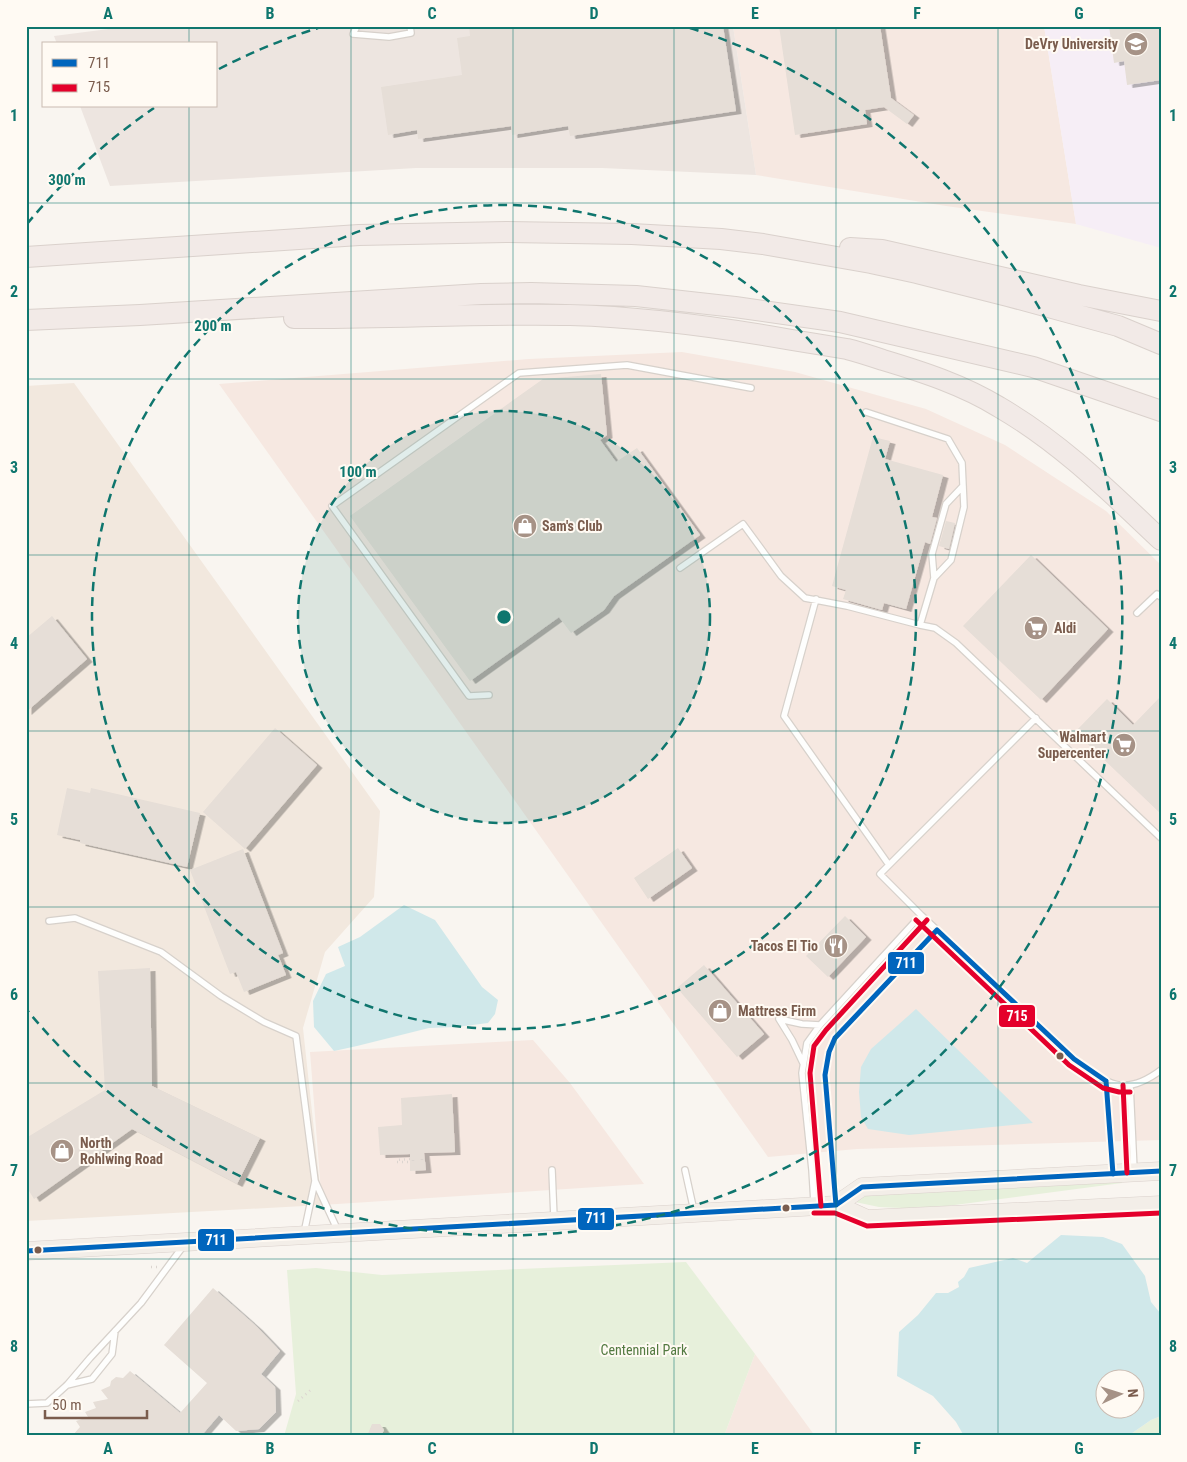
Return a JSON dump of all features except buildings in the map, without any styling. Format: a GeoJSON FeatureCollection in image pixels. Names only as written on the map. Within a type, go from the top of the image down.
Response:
{"type":"FeatureCollection","features":[{"type":"Feature","properties":{"kind":"highway"},"geometry":{"type":"LineString","coordinates":[[26,257],[359,235],[506,232],[632,234],[722,239],[763,244],[871,263],[1008,296],[1118,326],[1161,344]]}},
{"type":"Feature","properties":{"kind":"highway"},"geometry":{"type":"LineString","coordinates":[[763,244],[882,250],[1079,295],[1161,311]]}},
{"type":"Feature","properties":{"kind":"highway"},"geometry":{"type":"LineString","coordinates":[[26,320],[140,316],[481,294],[531,293],[636,296],[735,307],[840,322],[1033,367],[1161,411]]}},
{"type":"Feature","properties":{"kind":"highway"},"geometry":{"type":"LineString","coordinates":[[140,316],[344,318],[505,314],[572,315],[634,319],[744,332],[849,350],[905,366],[955,385],[998,406],[1064,450],[1161,540]]}},
{"type":"Feature","properties":{"kind":"main road"},"geometry":{"type":"LineString","coordinates":[[836,1205],[862,1187],[1161,1171]]}},
{"type":"Feature","properties":{"kind":"main road"},"geometry":{"type":"LineString","coordinates":[[27,1251],[836,1205],[867,1219],[1161,1205]]}},
{"type":"Feature","properties":{"kind":"lane"},"geometry":{"type":"LineString","coordinates":[[356,26],[354,34],[390,37],[411,33],[410,26]]}},
{"type":"Feature","properties":{"kind":"lane"},"geometry":{"type":"LineString","coordinates":[[489,695],[469,696],[332,506],[520,373],[628,365],[750,388]]}},
{"type":"Feature","properties":{"kind":"lane"},"geometry":{"type":"LineString","coordinates":[[866,412],[948,439],[962,463],[964,507],[950,560],[934,578]]}},
{"type":"Feature","properties":{"kind":"lane"},"geometry":{"type":"LineString","coordinates":[[920,625],[934,578],[932,554],[946,504],[963,486]]}},
{"type":"Feature","properties":{"kind":"lane"},"geometry":{"type":"LineString","coordinates":[[680,568],[743,524],[781,576],[805,598],[935,628],[956,643],[1161,838]]}},
{"type":"Feature","properties":{"kind":"lane"},"geometry":{"type":"LineString","coordinates":[[1137,613],[1157,594],[1161,597]]}},
{"type":"Feature","properties":{"kind":"lane"},"geometry":{"type":"LineString","coordinates":[[816,600],[784,716],[889,865]]}},
{"type":"Feature","properties":{"kind":"lane"},"geometry":{"type":"LineString","coordinates":[[1036,718],[880,874],[1074,1059],[1106,1081],[1120,1085],[1137,1084],[1161,1070]]}},
{"type":"Feature","properties":{"kind":"lane"},"geometry":{"type":"LineString","coordinates":[[814,1206],[802,1073],[802,1063],[807,1044],[820,1025],[921,915]]}},
{"type":"Feature","properties":{"kind":"lane"},"geometry":{"type":"LineString","coordinates":[[49,921],[75,918],[161,952],[221,996],[264,1022],[296,1036],[315,1181],[339,1233]]}},
{"type":"Feature","properties":{"kind":"lane"},"geometry":{"type":"LineString","coordinates":[[836,1205],[825,1075],[829,1052],[835,1038],[937,930]]}},
{"type":"Feature","properties":{"kind":"lane"},"geometry":{"type":"LineString","coordinates":[[802,1063],[792,1040],[779,1019],[802,1024],[820,1025]]}},
{"type":"Feature","properties":{"kind":"lane"},"geometry":{"type":"LineString","coordinates":[[1106,1081],[1113,1174]]}},
{"type":"Feature","properties":{"kind":"lane"},"geometry":{"type":"LineString","coordinates":[[1130,1085],[1134,1173]]}},
{"type":"Feature","properties":{"kind":"lane"},"geometry":{"type":"LineString","coordinates":[[552,1170],[554,1221]]}},
{"type":"Feature","properties":{"kind":"lane"},"geometry":{"type":"LineString","coordinates":[[685,1170],[694,1213]]}},
{"type":"Feature","properties":{"kind":"lane"},"geometry":{"type":"LineString","coordinates":[[303,1235],[315,1181]]}},
{"type":"Feature","properties":{"kind":"lane"},"geometry":{"type":"LineString","coordinates":[[26,1404],[47,1402],[67,1385],[141,1303],[186,1242]]}},
{"type":"Feature","properties":{"kind":"lane"},"geometry":{"type":"LineString","coordinates":[[67,1385],[92,1379],[112,1354],[115,1331]]}},
{"type":"Feature","properties":{"kind":"path"},"geometry":{"type":"LineString","coordinates":[[410,1160],[413,1164]]}},
{"type":"Feature","properties":{"kind":"path"},"geometry":{"type":"LineString","coordinates":[[298,1400],[313,1388]]}},
{"type":"Feature","properties":{"kind":"shaded area"},"geometry":{"type":"Polygon","coordinates":[[[132,26],[733,26],[756,175],[602,168],[416,168],[110,186],[81,108],[218,108],[218,42],[56,42],[54,36],[132,26]]]}},
{"type":"Feature","properties":{"kind":"shaded area"},"geometry":{"type":"Polygon","coordinates":[[[733,26],[1044,26],[1076,224],[946,206],[756,175],[733,26]]]}},
{"type":"Feature","properties":{"kind":"shaded area"},"geometry":{"type":"Polygon","coordinates":[[[1044,26],[1161,26],[1161,248],[1076,224],[1044,26]]]}},
{"type":"Feature","properties":{"kind":"shaded area"},"geometry":{"type":"Polygon","coordinates":[[[682,352],[795,372],[926,409],[1005,445],[1106,511],[1161,565],[1161,1140],[857,1149],[768,1157],[219,384],[529,359],[682,352]]]}},
{"type":"Feature","properties":{"kind":"shaded area"},"geometry":{"type":"Polygon","coordinates":[[[74,383],[380,811],[374,897],[325,952],[303,1028],[322,1205],[26,1221],[26,386],[74,383]]]}},
{"type":"Feature","properties":{"kind":"shaded area"},"geometry":{"type":"Polygon","coordinates":[[[533,1040],[570,1083],[644,1184],[322,1205],[310,1052],[533,1040]]]}},
{"type":"Feature","properties":{"kind":"shaded area"},"geometry":{"type":"Polygon","coordinates":[[[755,1354],[815,1436],[724,1436],[755,1354]]]}},
{"type":"Feature","properties":{"kind":"green space"},"geometry":{"type":"Polygon","coordinates":[[[1121,1180],[1122,1183],[924,1209],[879,1207],[855,1202],[865,1195],[1121,1180]]]}},
{"type":"Feature","properties":{"kind":"green space","name":"Centennial Park"},"geometry":{"type":"Polygon","coordinates":[[[686,1262],[755,1354],[724,1436],[284,1436],[296,1394],[287,1270],[316,1268],[382,1275],[686,1262]]]}},
{"type":"Feature","properties":{"kind":"green space"},"geometry":{"type":"Polygon","coordinates":[[[1161,1416],[1161,1436],[1128,1436],[1151,1420],[1161,1416]]]}},
{"type":"Feature","properties":{"kind":"water"},"geometry":{"type":"Polygon","coordinates":[[[404,905],[435,920],[482,987],[498,1000],[495,1014],[488,1023],[429,1028],[334,1051],[314,1027],[313,1001],[326,974],[345,966],[338,947],[360,937],[404,905]]]}},
{"type":"Feature","properties":{"kind":"water"},"geometry":{"type":"Polygon","coordinates":[[[916,1009],[1033,1123],[909,1135],[868,1129],[861,1117],[859,1092],[861,1067],[871,1049],[916,1009]]]}},
{"type":"Feature","properties":{"kind":"water"},"geometry":{"type":"Polygon","coordinates":[[[1061,1235],[1103,1237],[1122,1244],[1145,1276],[1151,1302],[1161,1314],[1161,1416],[1151,1420],[1128,1436],[964,1436],[956,1422],[933,1396],[897,1376],[899,1332],[918,1315],[936,1293],[948,1293],[959,1287],[958,1282],[964,1277],[969,1268],[1013,1258],[1027,1263],[1061,1235]]]}},
{"type":"Feature","properties":{"kind":"transit line","name":"715"},"geometry":{"type":"LineString","coordinates":[[916,920],[1069,1065],[1103,1088],[1119,1092],[1130,1092]]}},
{"type":"Feature","properties":{"kind":"transit line","name":"715"},"geometry":{"type":"LineString","coordinates":[[821,1206],[810,1073],[814,1046],[826,1030],[927,920]]}},
{"type":"Feature","properties":{"kind":"transit line","name":"711"},"geometry":{"type":"LineString","coordinates":[[836,1205],[825,1075],[829,1052],[835,1038],[937,930],[1074,1059],[1106,1081]]}},
{"type":"Feature","properties":{"kind":"transit line","name":"711"},"geometry":{"type":"LineString","coordinates":[[1106,1081],[1113,1174]]}},
{"type":"Feature","properties":{"kind":"transit line","name":"715"},"geometry":{"type":"LineString","coordinates":[[1123,1085],[1127,1173]]}},
{"type":"Feature","properties":{"kind":"transit line","name":"711"},"geometry":{"type":"LineString","coordinates":[[26,1251],[836,1205],[862,1187],[1161,1171]]}},
{"type":"Feature","properties":{"kind":"transit line","name":"715"},"geometry":{"type":"LineString","coordinates":[[814,1213],[835,1213],[867,1226],[1161,1213]]}},
{"type":"Feature","properties":{"kind":"place","name":"DeVry University"},"geometry":{"type":"Point","coordinates":[1136,44]}},
{"type":"Feature","properties":{"kind":"place","name":"Sam's Club"},"geometry":{"type":"Point","coordinates":[525,526]}},
{"type":"Feature","properties":{"kind":"place","name":"Aldi"},"geometry":{"type":"Point","coordinates":[1036,628]}},
{"type":"Feature","properties":{"kind":"place","name":"Walmart Supercenter"},"geometry":{"type":"Point","coordinates":[1124,745]}},
{"type":"Feature","properties":{"kind":"place","name":"Tacos El Tio"},"geometry":{"type":"Point","coordinates":[836,946]}},
{"type":"Feature","properties":{"kind":"place","name":"Mattress Firm"},"geometry":{"type":"Point","coordinates":[720,1011]}},
{"type":"Feature","properties":{"kind":"place","name":"North Rohlwing Road"},"geometry":{"type":"Point","coordinates":[62,1151]}}]}
